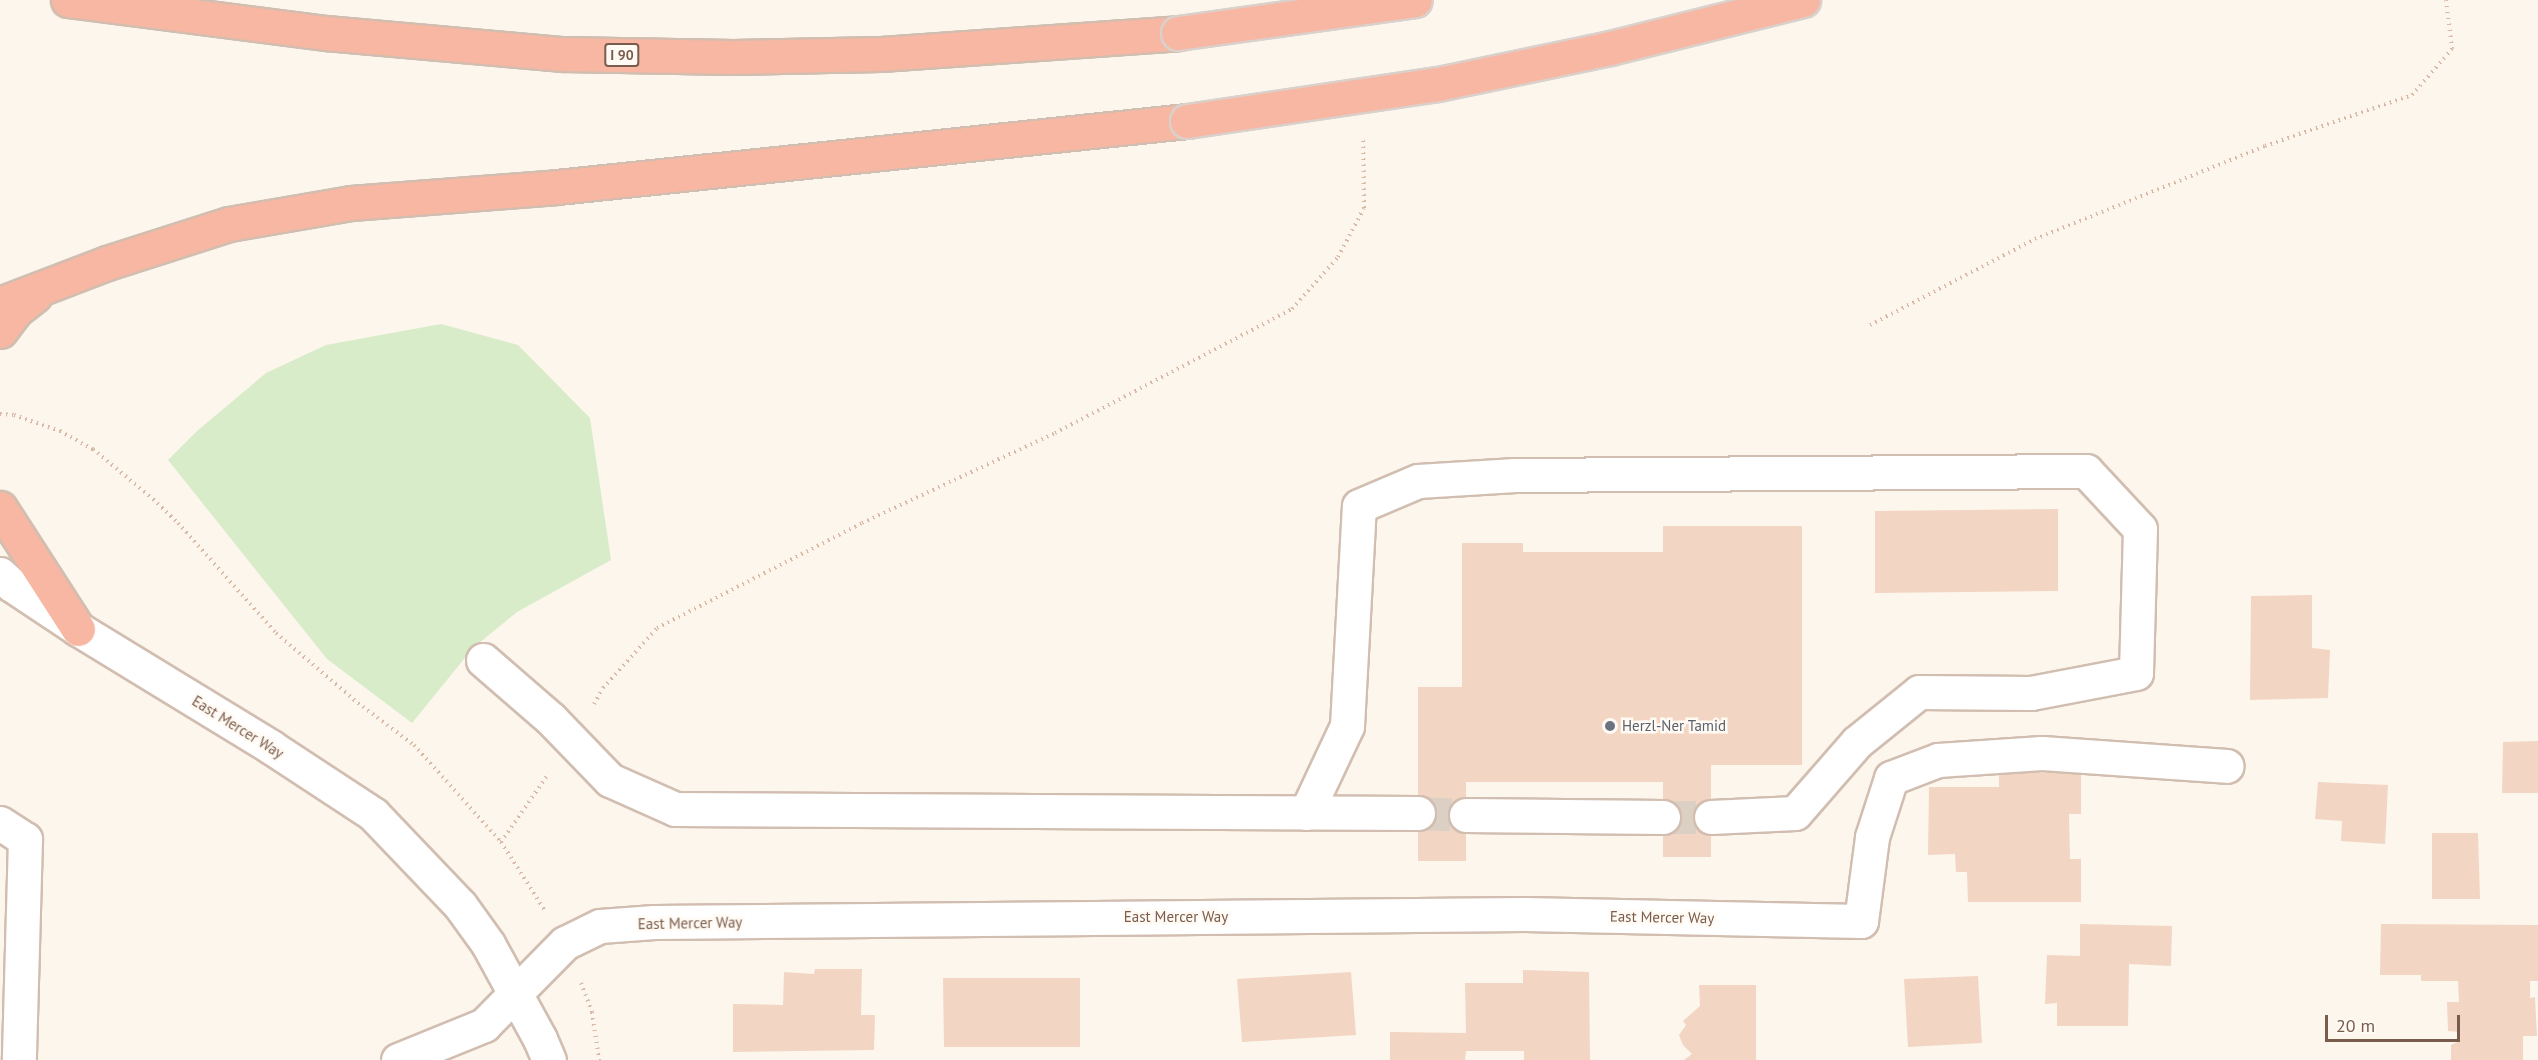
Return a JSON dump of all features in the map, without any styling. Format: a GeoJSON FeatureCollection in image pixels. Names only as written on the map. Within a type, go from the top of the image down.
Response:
{"type":"FeatureCollection","features":[{"type":"Feature","properties":{"kind":"highway","name":"I 90"},"geometry":{"type":"LineString","coordinates":[[68,0],[326,33],[563,54],[733,57],[881,54],[1178,33],[1415,0]]}},
{"type":"Feature","properties":{"kind":"highway"},"geometry":{"type":"LineString","coordinates":[[0,304],[106,263],[229,224],[351,202],[592,183],[1187,121],[1438,84],[1610,48],[1803,0]]}},
{"type":"Feature","properties":{"kind":"highway"},"geometry":{"type":"LineString","coordinates":[[0,331],[16,310],[45,287]]}},
{"type":"Feature","properties":{"kind":"highway"},"geometry":{"type":"LineString","coordinates":[[0,508],[78,629]]}},
{"type":"Feature","properties":{"kind":"street"},"geometry":{"type":"LineString","coordinates":[[1306,813],[1347,726],[1359,506],[1418,482],[1515,476],[2086,471],[2140,529],[2136,673],[2031,693],[1919,692],[1857,742],[1795,813],[1711,818]]}},
{"type":"Feature","properties":{"kind":"street","name":"East Mercer Way"},"geometry":{"type":"LineString","coordinates":[[0,574],[12,585],[78,629],[271,747],[373,814],[460,905],[488,944],[549,1060]]}},
{"type":"Feature","properties":{"kind":"street"},"geometry":{"type":"LineString","coordinates":[[483,660],[572,741],[610,780],[675,809],[1418,813]]}},
{"type":"Feature","properties":{"kind":"street","name":"East Mercer Way"},"geometry":{"type":"LineString","coordinates":[[516,994],[565,943],[600,926],[654,922],[1524,914],[1861,921],[1872,837],[1891,778],[1938,760],[2043,753],[2227,766]]}},
{"type":"Feature","properties":{"kind":"street"},"geometry":{"type":"LineString","coordinates":[[1466,815],[1663,818]]}},
{"type":"Feature","properties":{"kind":"street"},"geometry":{"type":"LineString","coordinates":[[0,823],[25,838],[19,1060]]}},
{"type":"Feature","properties":{"kind":"street"},"geometry":{"type":"LineString","coordinates":[[398,1060],[484,1025],[516,994]]}},
{"type":"Feature","properties":{"kind":"path"},"geometry":{"type":"LineString","coordinates":[[1870,325],[2035,239],[2265,146],[2412,95],[2452,49],[2446,0]]}},
{"type":"Feature","properties":{"kind":"path"},"geometry":{"type":"LineString","coordinates":[[501,842],[572,741],[603,688],[657,628],[862,523],[1055,433],[1292,309],[1338,257],[1364,208],[1361,130]]}},
{"type":"Feature","properties":{"kind":"path"},"geometry":{"type":"LineString","coordinates":[[0,414],[14,415],[60,431],[93,449],[178,523],[276,633],[358,703],[414,745],[501,842],[565,943],[592,1012],[600,1051],[599,1060]]}},
{"type":"Feature","properties":{"kind":"green space"},"geometry":{"type":"Polygon","coordinates":[[[441,324],[518,345],[590,418],[611,560],[517,612],[473,648],[412,723],[327,659],[168,460],[197,431],[266,373],[326,345],[441,324]]]}},
{"type":"Feature","properties":{"kind":"building"},"geometry":{"type":"Polygon","coordinates":[[[2058,509],[2058,591],[1875,593],[1875,511],[2058,509]]]}},
{"type":"Feature","properties":{"kind":"building","name":"Herzl-Ner Tamid"},"geometry":{"type":"Polygon","coordinates":[[[1663,526],[1802,526],[1802,765],[1711,765],[1711,857],[1663,857],[1663,782],[1466,782],[1466,861],[1418,861],[1418,687],[1462,687],[1462,543],[1523,543],[1523,552],[1663,552],[1663,526]]]}},
{"type":"Feature","properties":{"kind":"building"},"geometry":{"type":"Polygon","coordinates":[[[2312,595],[2312,648],[2330,650],[2328,698],[2250,700],[2251,596],[2312,595]]]}},
{"type":"Feature","properties":{"kind":"building"},"geometry":{"type":"Polygon","coordinates":[[[2538,741],[2538,793],[2502,793],[2503,742],[2538,741]]]}},
{"type":"Feature","properties":{"kind":"building"},"geometry":{"type":"Polygon","coordinates":[[[1999,773],[2081,773],[2081,814],[2069,814],[2070,859],[2081,859],[2081,902],[1968,902],[1967,872],[1956,872],[1955,854],[1928,855],[1929,787],[1999,787],[1999,773]]]}},
{"type":"Feature","properties":{"kind":"building"},"geometry":{"type":"Polygon","coordinates":[[[2318,782],[2388,785],[2385,844],[2341,841],[2342,821],[2315,819],[2318,782]]]}},
{"type":"Feature","properties":{"kind":"building"},"geometry":{"type":"Polygon","coordinates":[[[2432,833],[2478,833],[2480,899],[2432,899],[2432,833]]]}},
{"type":"Feature","properties":{"kind":"building"},"geometry":{"type":"Polygon","coordinates":[[[2080,924],[2172,926],[2171,966],[2129,964],[2128,1026],[2057,1026],[2057,1003],[2045,1004],[2047,955],[2080,956],[2080,924]]]}},
{"type":"Feature","properties":{"kind":"building"},"geometry":{"type":"Polygon","coordinates":[[[2381,924],[2538,925],[2538,981],[2530,981],[2530,998],[2535,997],[2537,1036],[2523,1036],[2523,1060],[2451,1060],[2451,1045],[2460,1041],[2460,1032],[2448,1031],[2447,1002],[2459,1002],[2458,981],[2421,981],[2421,975],[2380,975],[2381,924]]]}},
{"type":"Feature","properties":{"kind":"building"},"geometry":{"type":"Polygon","coordinates":[[[815,969],[862,969],[861,1015],[875,1015],[874,1050],[733,1052],[733,1004],[783,1005],[784,972],[814,974],[815,969]]]}},
{"type":"Feature","properties":{"kind":"building"},"geometry":{"type":"Polygon","coordinates":[[[1523,970],[1589,972],[1590,1060],[1524,1060],[1524,1051],[1466,1051],[1465,1060],[1390,1060],[1390,1032],[1466,1033],[1465,983],[1523,983],[1523,970]]]}},
{"type":"Feature","properties":{"kind":"building"},"geometry":{"type":"Polygon","coordinates":[[[1351,972],[1356,1035],[1242,1042],[1237,979],[1351,972]]]}},
{"type":"Feature","properties":{"kind":"building"},"geometry":{"type":"Polygon","coordinates":[[[1978,976],[1982,1043],[1908,1047],[1904,979],[1978,976]]]}},
{"type":"Feature","properties":{"kind":"building"},"geometry":{"type":"Polygon","coordinates":[[[943,978],[1080,978],[1080,1047],[944,1047],[943,978]]]}},
{"type":"Feature","properties":{"kind":"building"},"geometry":{"type":"Polygon","coordinates":[[[1699,985],[1756,985],[1756,1060],[1684,1060],[1692,1054],[1683,1045],[1679,1035],[1686,1025],[1683,1021],[1700,1006],[1699,985]]]}},
{"type":"Feature","properties":{"kind":"tunnel"},"geometry":{"type":"LineString","coordinates":[[1418,813],[1466,815]]}},
{"type":"Feature","properties":{"kind":"tunnel"},"geometry":{"type":"LineString","coordinates":[[1663,817],[1711,817]]}},
{"type":"Feature","properties":{"kind":"place","name":"Herzl-Ner Tamid"},"geometry":{"type":"Point","coordinates":[1610,726]}}]}
